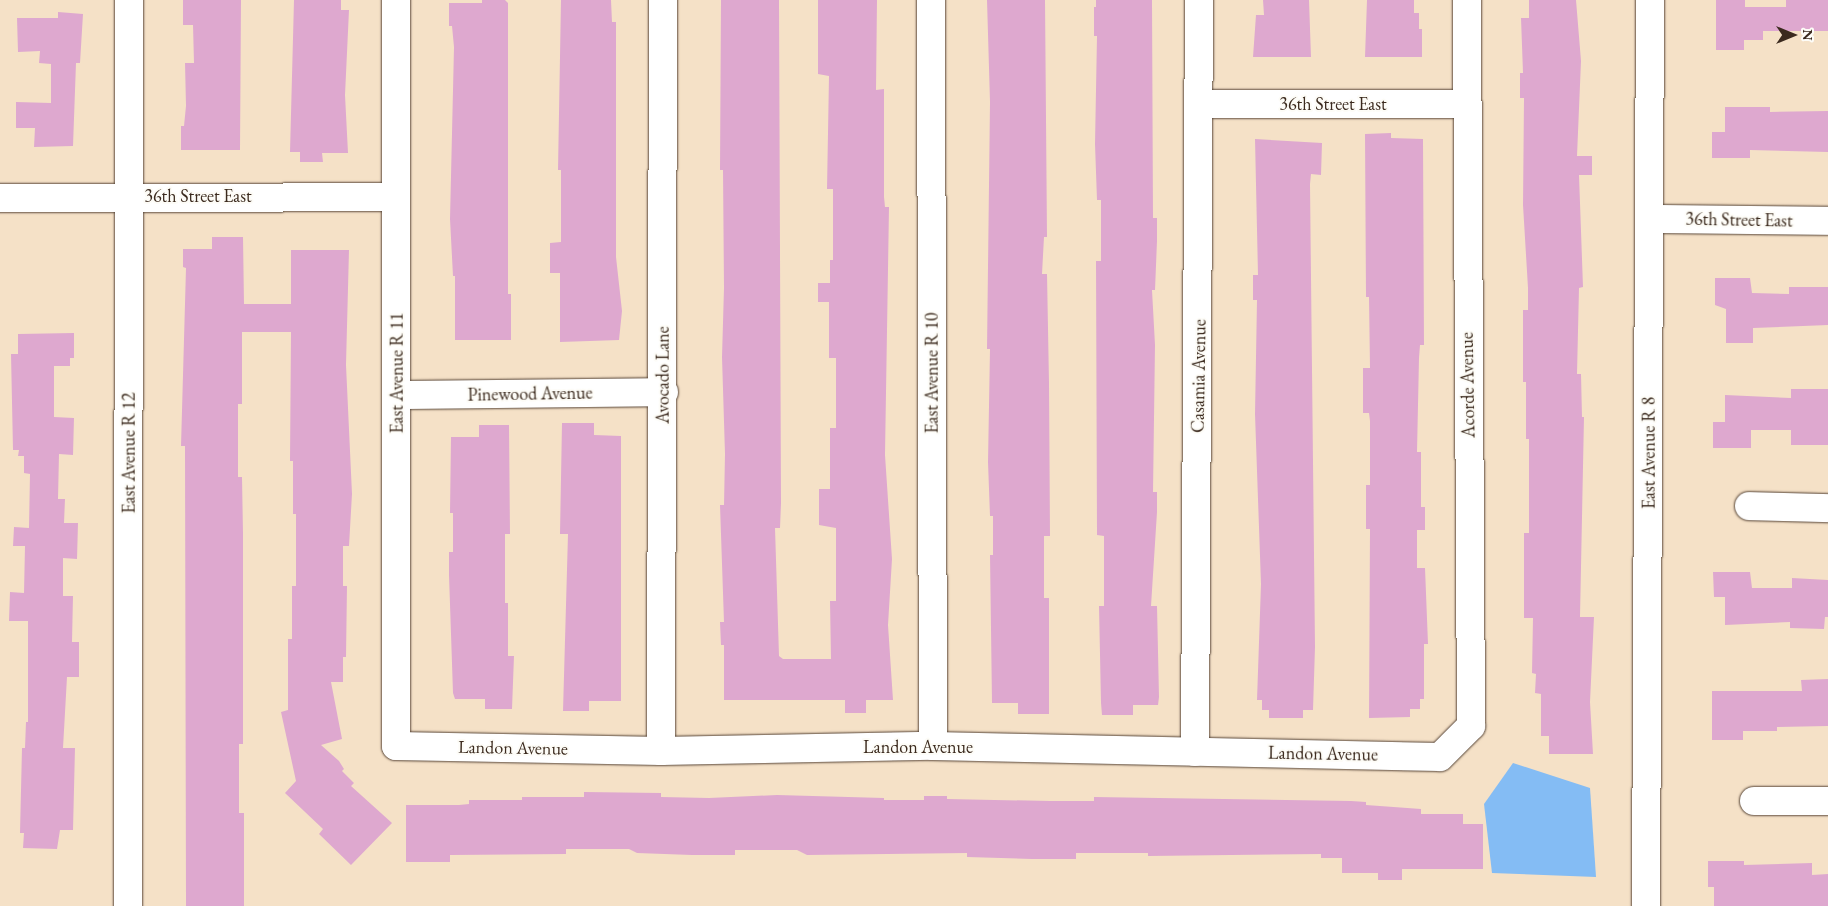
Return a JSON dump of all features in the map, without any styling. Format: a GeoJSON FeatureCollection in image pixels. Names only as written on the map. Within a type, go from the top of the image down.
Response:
{"type":"FeatureCollection","features":[{"type":"Feature","properties":{"kind":"street","name":"East Avenue R 12"},"geometry":{"type":"LineString","coordinates":[[128,906],[129,0]]}},
{"type":"Feature","properties":{"kind":"street","name":"East Avenue R 11"},"geometry":{"type":"LineString","coordinates":[[396,0],[396,746]]}},
{"type":"Feature","properties":{"kind":"street","name":"Avocado Lane"},"geometry":{"type":"LineString","coordinates":[[661,750],[664,392],[662,0]]}},
{"type":"Feature","properties":{"kind":"street","name":"East Avenue R 10"},"geometry":{"type":"LineString","coordinates":[[930,0],[933,746]]}},
{"type":"Feature","properties":{"kind":"street","name":"Casamia Avenue"},"geometry":{"type":"LineString","coordinates":[[1195,752],[1201,104],[1199,0]]}},
{"type":"Feature","properties":{"kind":"street","name":"Acorde Avenue"},"geometry":{"type":"LineString","coordinates":[[1440,757],[1471,726],[1465,104],[1467,0]]}},
{"type":"Feature","properties":{"kind":"street","name":"East Avenue R 8"},"geometry":{"type":"LineString","coordinates":[[1646,906],[1651,219],[1650,0]]}},
{"type":"Feature","properties":{"kind":"street","name":"36th Street East"},"geometry":{"type":"LineString","coordinates":[[1201,104],[1465,104]]}},
{"type":"Feature","properties":{"kind":"street","name":"36th Street East"},"geometry":{"type":"LineString","coordinates":[[0,198],[129,196],[396,197]]}},
{"type":"Feature","properties":{"kind":"street","name":"36th Street East"},"geometry":{"type":"LineString","coordinates":[[1651,219],[1828,221]]}},
{"type":"Feature","properties":{"kind":"street","name":"Pinewood Avenue"},"geometry":{"type":"LineString","coordinates":[[397,395],[664,392]]}},
{"type":"Feature","properties":{"kind":"street"},"geometry":{"type":"LineString","coordinates":[[1748,506],[1828,508]]}},
{"type":"Feature","properties":{"kind":"street","name":"Landon Avenue"},"geometry":{"type":"LineString","coordinates":[[396,746],[661,750],[933,746],[1440,757]]}},
{"type":"Feature","properties":{"kind":"street"},"geometry":{"type":"LineString","coordinates":[[1754,801],[1828,801]]}},
{"type":"Feature","properties":{"kind":"water"},"geometry":{"type":"Polygon","coordinates":[[[1513,763],[1590,788],[1596,877],[1492,873],[1484,804],[1513,763]]]}},
{"type":"Feature","properties":{"kind":"building"},"geometry":{"type":"Polygon","coordinates":[[[183,0],[241,0],[240,150],[181,150],[181,126],[184,126],[186,106],[185,63],[194,63],[193,25],[183,25],[183,0]]]}},
{"type":"Feature","properties":{"kind":"building"},"geometry":{"type":"Polygon","coordinates":[[[294,0],[341,0],[341,10],[349,10],[345,95],[348,153],[322,153],[323,162],[300,162],[300,152],[290,152],[294,0]]]}},
{"type":"Feature","properties":{"kind":"building"},"geometry":{"type":"Polygon","coordinates":[[[482,0],[505,0],[508,3],[508,294],[511,294],[511,340],[455,340],[455,276],[453,276],[450,219],[454,47],[452,26],[449,26],[449,3],[482,3],[482,0]]]}},
{"type":"Feature","properties":{"kind":"building"},"geometry":{"type":"Polygon","coordinates":[[[561,0],[611,0],[612,22],[616,22],[616,257],[622,311],[619,340],[560,342],[560,273],[550,273],[550,243],[561,242],[561,170],[558,170],[561,0]]]}},
{"type":"Feature","properties":{"kind":"building"},"geometry":{"type":"Polygon","coordinates":[[[721,0],[779,0],[781,503],[780,528],[775,528],[779,656],[783,659],[831,659],[830,601],[836,601],[836,528],[819,525],[819,489],[830,489],[830,428],[836,428],[836,358],[829,358],[829,302],[818,302],[818,283],[830,283],[830,260],[833,260],[833,189],[827,189],[829,76],[818,74],[818,0],[877,0],[876,90],[884,89],[884,197],[885,207],[889,207],[885,455],[892,559],[888,625],[893,700],[866,700],[866,713],[845,713],[845,700],[724,700],[724,645],[721,645],[720,622],[724,622],[720,505],[724,505],[725,454],[722,357],[724,288],[723,170],[720,170],[721,0]]]}},
{"type":"Feature","properties":{"kind":"building"},"geometry":{"type":"Polygon","coordinates":[[[987,0],[1045,0],[1047,237],[1044,237],[1042,274],[1047,274],[1049,383],[1050,536],[1044,536],[1044,598],[1049,598],[1049,714],[1018,714],[1018,703],[992,703],[990,555],[993,555],[993,516],[990,516],[988,462],[990,349],[987,349],[990,102],[987,0]]]}},
{"type":"Feature","properties":{"kind":"building"},"geometry":{"type":"Polygon","coordinates":[[[1096,0],[1152,0],[1153,218],[1157,218],[1155,290],[1152,290],[1155,345],[1153,492],[1157,492],[1157,512],[1151,606],[1157,606],[1159,697],[1158,705],[1133,705],[1133,715],[1102,715],[1101,703],[1099,606],[1104,606],[1104,536],[1097,535],[1096,261],[1101,261],[1101,200],[1097,200],[1095,144],[1097,36],[1094,36],[1094,7],[1096,7],[1096,0]]]}},
{"type":"Feature","properties":{"kind":"building"},"geometry":{"type":"Polygon","coordinates":[[[1263,0],[1309,0],[1311,57],[1253,57],[1256,15],[1264,15],[1263,0]]]}},
{"type":"Feature","properties":{"kind":"building"},"geometry":{"type":"Polygon","coordinates":[[[1367,0],[1414,0],[1414,13],[1419,13],[1419,29],[1422,29],[1422,57],[1365,57],[1367,0]]]}},
{"type":"Feature","properties":{"kind":"building"},"geometry":{"type":"Polygon","coordinates":[[[1529,0],[1576,0],[1581,61],[1577,156],[1592,156],[1592,175],[1579,175],[1583,287],[1579,288],[1577,374],[1581,374],[1582,417],[1584,417],[1580,617],[1594,617],[1590,702],[1593,754],[1549,754],[1549,736],[1541,736],[1541,694],[1535,693],[1536,674],[1532,673],[1533,618],[1524,618],[1524,533],[1529,533],[1529,439],[1526,439],[1526,382],[1523,382],[1523,310],[1528,310],[1528,288],[1523,205],[1524,98],[1520,98],[1520,73],[1523,73],[1521,18],[1529,18],[1529,0]]]}},
{"type":"Feature","properties":{"kind":"building"},"geometry":{"type":"Polygon","coordinates":[[[1716,0],[1745,0],[1745,7],[1786,7],[1786,0],[1828,0],[1828,31],[1763,31],[1763,40],[1744,40],[1744,50],[1716,50],[1716,0]]]}},
{"type":"Feature","properties":{"kind":"building"},"geometry":{"type":"Polygon","coordinates":[[[58,12],[83,14],[80,63],[76,63],[73,146],[34,147],[35,128],[16,128],[16,102],[51,103],[51,64],[39,63],[40,51],[18,52],[17,18],[58,18],[58,12]]]}},
{"type":"Feature","properties":{"kind":"building"},"geometry":{"type":"Polygon","coordinates":[[[1725,107],[1770,107],[1770,112],[1828,111],[1828,152],[1750,150],[1750,158],[1712,158],[1712,132],[1725,132],[1725,107]]]}},
{"type":"Feature","properties":{"kind":"building"},"geometry":{"type":"Polygon","coordinates":[[[1391,133],[1391,138],[1423,139],[1424,345],[1420,345],[1419,358],[1417,452],[1421,452],[1421,507],[1425,507],[1425,530],[1417,530],[1417,568],[1425,568],[1428,644],[1424,644],[1424,699],[1420,699],[1420,709],[1410,709],[1410,717],[1369,718],[1370,529],[1366,529],[1366,485],[1370,485],[1370,421],[1369,413],[1363,413],[1363,368],[1370,368],[1369,297],[1366,297],[1365,134],[1391,133]]]}},
{"type":"Feature","properties":{"kind":"building"},"geometry":{"type":"Polygon","coordinates":[[[1255,139],[1322,143],[1321,175],[1311,174],[1310,184],[1315,647],[1313,710],[1303,710],[1303,718],[1269,718],[1269,710],[1262,710],[1262,700],[1257,700],[1261,584],[1255,414],[1257,300],[1253,300],[1253,275],[1258,275],[1255,139]]]}},
{"type":"Feature","properties":{"kind":"building"},"geometry":{"type":"Polygon","coordinates":[[[212,237],[243,237],[244,304],[291,304],[291,250],[349,250],[346,365],[352,494],[349,546],[343,546],[343,586],[347,586],[346,657],[343,657],[343,682],[331,682],[342,739],[321,745],[339,761],[344,769],[342,771],[354,783],[351,786],[392,823],[351,865],[319,834],[323,829],[285,793],[296,781],[281,712],[288,710],[288,639],[292,639],[292,586],[296,586],[296,514],[293,514],[293,461],[290,461],[291,332],[242,332],[242,404],[238,404],[238,477],[242,477],[243,744],[239,744],[239,813],[244,813],[244,906],[186,906],[185,446],[181,446],[186,268],[183,267],[183,249],[212,249],[212,237]]]}},
{"type":"Feature","properties":{"kind":"building"},"geometry":{"type":"Polygon","coordinates":[[[1715,278],[1750,278],[1752,293],[1789,294],[1789,287],[1828,287],[1828,325],[1753,328],[1753,343],[1726,343],[1726,309],[1715,305],[1715,278]]]}},
{"type":"Feature","properties":{"kind":"building"},"geometry":{"type":"Polygon","coordinates":[[[74,333],[74,358],[70,358],[70,366],[54,366],[54,417],[74,418],[73,455],[59,454],[58,499],[65,499],[64,523],[78,523],[77,559],[63,558],[63,596],[73,596],[72,642],[79,642],[79,677],[67,677],[63,748],[75,748],[73,830],[60,830],[57,849],[23,848],[24,833],[20,833],[22,748],[25,748],[26,722],[28,722],[28,621],[9,621],[10,592],[24,593],[25,546],[13,546],[14,527],[29,528],[30,474],[24,473],[24,456],[18,456],[19,450],[13,450],[11,354],[18,354],[18,334],[74,333]]]}},
{"type":"Feature","properties":{"kind":"building"},"geometry":{"type":"Polygon","coordinates":[[[1791,389],[1828,389],[1828,445],[1791,445],[1791,430],[1751,430],[1751,448],[1713,448],[1713,422],[1725,422],[1725,395],[1791,398],[1791,389]]]}},
{"type":"Feature","properties":{"kind":"building"},"geometry":{"type":"Polygon","coordinates":[[[562,423],[594,423],[594,435],[621,436],[621,701],[589,701],[589,711],[563,711],[568,534],[560,534],[562,423]]]}},
{"type":"Feature","properties":{"kind":"building"},"geometry":{"type":"Polygon","coordinates":[[[479,425],[509,425],[510,534],[505,534],[505,603],[508,603],[508,656],[514,656],[512,709],[485,709],[485,699],[455,699],[453,693],[449,575],[449,552],[453,552],[453,513],[450,513],[451,437],[479,437],[479,425]]]}},
{"type":"Feature","properties":{"kind":"building"},"geometry":{"type":"Polygon","coordinates":[[[1713,572],[1750,572],[1752,588],[1792,588],[1792,578],[1828,580],[1828,617],[1825,617],[1824,629],[1790,628],[1790,622],[1725,625],[1725,597],[1714,597],[1713,572]]]}},
{"type":"Feature","properties":{"kind":"building"},"geometry":{"type":"Polygon","coordinates":[[[1828,679],[1828,726],[1777,727],[1777,731],[1743,731],[1743,740],[1712,740],[1712,691],[1802,691],[1801,680],[1828,679]]]}},
{"type":"Feature","properties":{"kind":"building"},"geometry":{"type":"Polygon","coordinates":[[[584,792],[661,793],[661,797],[709,798],[777,795],[924,800],[924,796],[947,796],[947,799],[1050,801],[1094,801],[1094,797],[1366,802],[1366,805],[1421,809],[1421,814],[1463,814],[1463,824],[1483,824],[1483,869],[1402,869],[1402,880],[1378,880],[1378,873],[1342,873],[1342,858],[1321,858],[1321,854],[1148,856],[1148,853],[1076,853],[1076,859],[1032,859],[967,857],[967,853],[807,855],[797,850],[735,850],[735,855],[692,855],[637,853],[629,849],[566,849],[566,854],[450,855],[450,862],[406,862],[406,805],[459,805],[469,804],[469,800],[522,800],[522,797],[584,797],[584,792]]]}},
{"type":"Feature","properties":{"kind":"building"},"geometry":{"type":"Polygon","coordinates":[[[1708,861],[1744,861],[1744,865],[1812,863],[1812,875],[1828,874],[1828,906],[1714,906],[1714,887],[1708,887],[1708,861]]]}}]}
